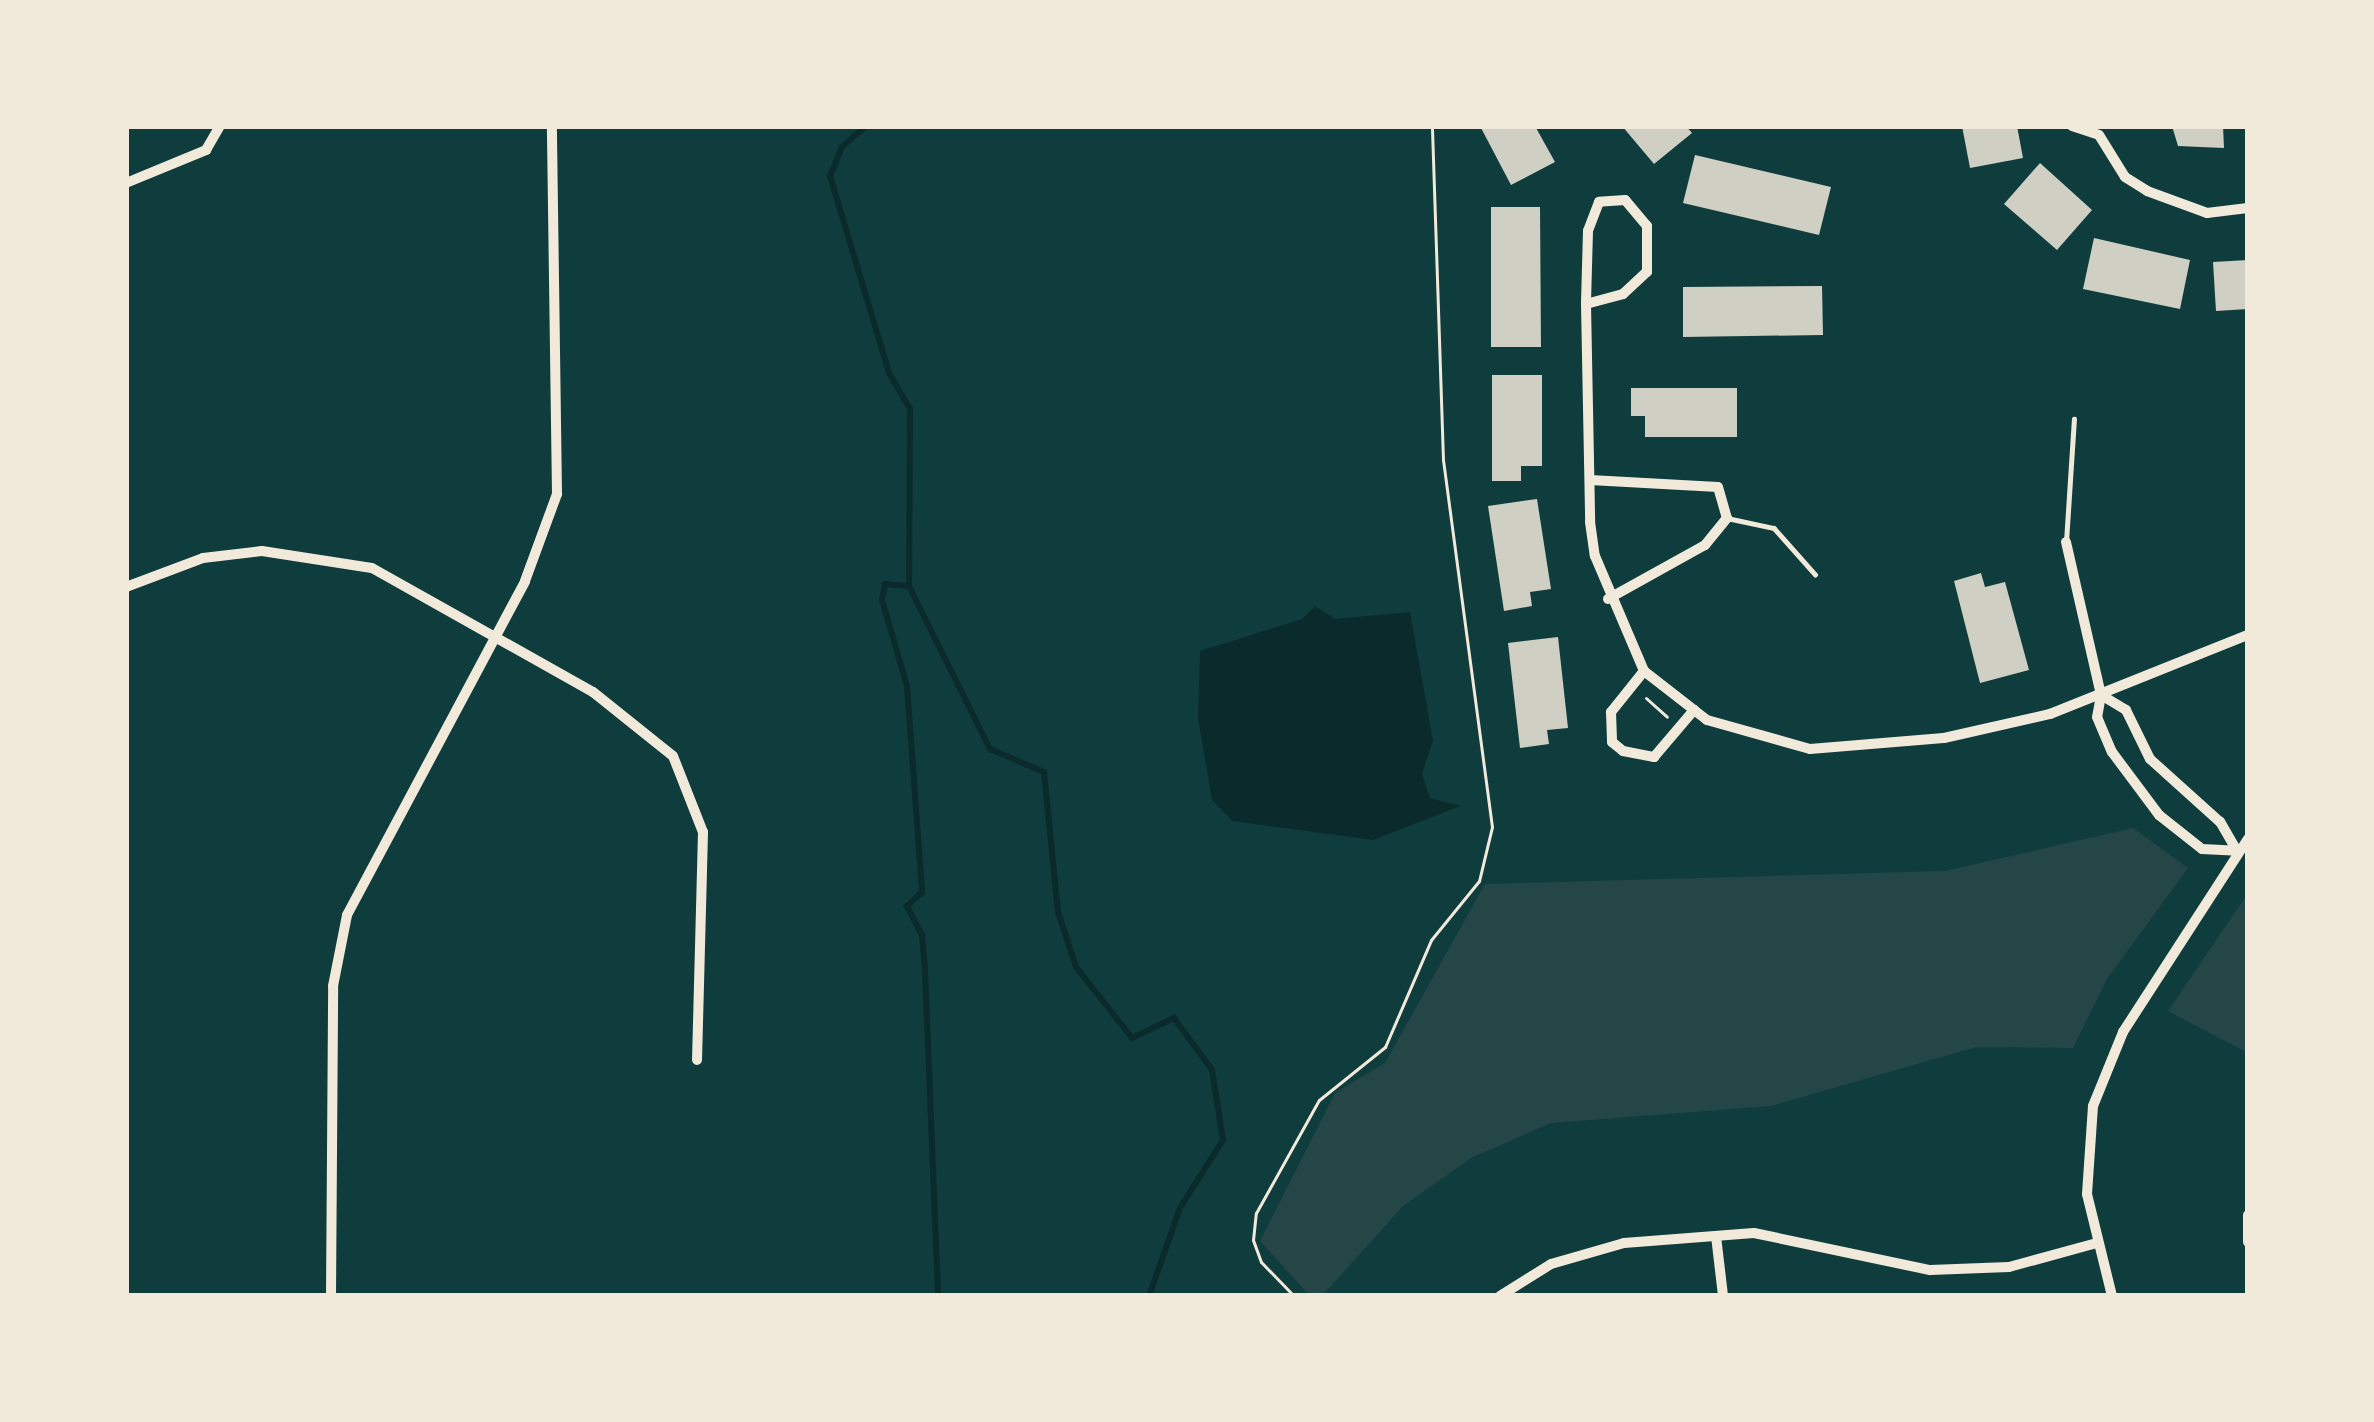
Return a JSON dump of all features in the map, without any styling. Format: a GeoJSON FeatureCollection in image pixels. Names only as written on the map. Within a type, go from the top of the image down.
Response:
{"type":"FeatureCollection","features":[{"type":"Feature","properties":{"kind":"street"},"geometry":{"type":"LineString","coordinates":[[126,183],[206,150],[220,126]]}},
{"type":"Feature","properties":{"kind":"street"},"geometry":{"type":"LineString","coordinates":[[331,1296],[333,986],[347,915],[491,637],[525,581],[557,494],[551,126]]}},
{"type":"Feature","properties":{"kind":"street"},"geometry":{"type":"LineString","coordinates":[[2072,126],[2102,130],[2126,177],[2147,191],[2207,213],[2248,208]]}},
{"type":"Feature","properties":{"kind":"street"},"geometry":{"type":"LineString","coordinates":[[1586,304],[1623,294],[1647,272],[1647,226],[1625,200],[1607,197],[1590,218],[1586,304],[1594,556],[1608,599],[1644,671],[1694,710],[1756,740],[1857,748],[1990,729],[2101,695],[2248,635]]}},
{"type":"Feature","properties":{"kind":"street"},"geometry":{"type":"LineString","coordinates":[[1590,480],[1718,487],[1727,518],[1705,545],[1608,599]]}},
{"type":"Feature","properties":{"kind":"street"},"geometry":{"type":"LineString","coordinates":[[2066,542],[2101,695],[2097,718],[2112,752],[2159,815],[2202,848],[2237,851]]}},
{"type":"Feature","properties":{"kind":"street"},"geometry":{"type":"LineString","coordinates":[[126,587],[203,558],[326,556],[408,586],[592,692],[673,755],[703,832],[698,1060]]}},
{"type":"Feature","properties":{"kind":"street"},"geometry":{"type":"LineString","coordinates":[[1644,671],[1611,712],[1612,742],[1623,751],[1654,757],[1694,710]]}},
{"type":"Feature","properties":{"kind":"street"},"geometry":{"type":"LineString","coordinates":[[2101,695],[2126,710],[2150,759],[2220,822],[2237,851]]}},
{"type":"Feature","properties":{"kind":"street"},"geometry":{"type":"LineString","coordinates":[[2112,1296],[2087,1194],[2098,1091],[2123,1032],[2248,839]]}},
{"type":"Feature","properties":{"kind":"street"},"geometry":{"type":"LineString","coordinates":[[2248,1215],[2248,1242]]}},
{"type":"Feature","properties":{"kind":"street"},"geometry":{"type":"LineString","coordinates":[[1500,1296],[1583,1251],[1716,1236],[1786,1238],[1930,1270],[2009,1267],[2097,1243]]}},
{"type":"Feature","properties":{"kind":"street"},"geometry":{"type":"LineString","coordinates":[[1716,1236],[1723,1296]]}},
{"type":"Feature","properties":{"kind":"lane"},"geometry":{"type":"LineString","coordinates":[[2066,542],[2074,419]]}},
{"type":"Feature","properties":{"kind":"lane"},"geometry":{"type":"LineString","coordinates":[[1727,518],[1774,528],[1815,574]]}},
{"type":"Feature","properties":{"kind":"path"},"geometry":{"type":"LineString","coordinates":[[1294,1296],[1261,1262],[1256,1213],[1318,1100],[1385,1047],[1431,940],[1479,881],[1492,827],[1443,460],[1432,126]]}},
{"type":"Feature","properties":{"kind":"path"},"geometry":{"type":"LineString","coordinates":[[1646,698],[1669,718]]}},
{"type":"Feature","properties":{"kind":"shaded area"},"geometry":{"type":"Polygon","coordinates":[[[1315,606],[1335,619],[1410,612],[1433,741],[1422,774],[1430,798],[1460,806],[1373,840],[1232,821],[1212,800],[1198,718],[1200,651],[1302,619],[1315,606]]]}},
{"type":"Feature","properties":{"kind":"shaded area"},"geometry":{"type":"Polygon","coordinates":[[[2133,828],[2188,868],[2107,979],[2073,1048],[1976,1047],[1771,1106],[1551,1123],[1471,1158],[1403,1206],[1322,1296],[1310,1296],[1260,1241],[1335,1093],[1385,1063],[1485,884],[1945,871],[2133,828]]]}},
{"type":"Feature","properties":{"kind":"shaded area"},"geometry":{"type":"Polygon","coordinates":[[[2248,893],[2248,1053],[2168,1011],[2248,893]]]}},
{"type":"Feature","properties":{"kind":"building"},"geometry":{"type":"Polygon","coordinates":[[[1480,126],[1535,126],[1555,162],[1511,185],[1480,126]]]}},
{"type":"Feature","properties":{"kind":"building"},"geometry":{"type":"Polygon","coordinates":[[[1622,126],[1686,126],[1692,133],[1654,164],[1622,126]]]}},
{"type":"Feature","properties":{"kind":"building"},"geometry":{"type":"Polygon","coordinates":[[[1962,126],[2017,126],[2023,158],[1970,168],[1962,126]]]}},
{"type":"Feature","properties":{"kind":"building"},"geometry":{"type":"Polygon","coordinates":[[[2172,126],[2223,126],[2224,148],[2178,146],[2172,126]]]}},
{"type":"Feature","properties":{"kind":"building"},"geometry":{"type":"Polygon","coordinates":[[[1695,155],[1831,187],[1819,235],[1683,203],[1695,155]]]}},
{"type":"Feature","properties":{"kind":"building"},"geometry":{"type":"Polygon","coordinates":[[[2040,163],[2092,210],[2057,250],[2004,204],[2040,163]]]}},
{"type":"Feature","properties":{"kind":"building"},"geometry":{"type":"Polygon","coordinates":[[[1491,207],[1540,207],[1541,347],[1491,347],[1491,207]]]}},
{"type":"Feature","properties":{"kind":"building"},"geometry":{"type":"Polygon","coordinates":[[[2094,238],[2190,260],[2180,309],[2083,289],[2094,238]]]}},
{"type":"Feature","properties":{"kind":"building"},"geometry":{"type":"Polygon","coordinates":[[[2248,260],[2248,309],[2216,311],[2213,262],[2248,260]]]}},
{"type":"Feature","properties":{"kind":"building"},"geometry":{"type":"Polygon","coordinates":[[[1822,286],[1823,335],[1683,337],[1683,287],[1822,286]]]}},
{"type":"Feature","properties":{"kind":"building"},"geometry":{"type":"Polygon","coordinates":[[[1492,375],[1542,375],[1542,466],[1521,466],[1521,481],[1492,481],[1492,375]]]}},
{"type":"Feature","properties":{"kind":"building"},"geometry":{"type":"Polygon","coordinates":[[[1631,388],[1737,388],[1737,437],[1645,437],[1645,416],[1631,416],[1631,388]]]}},
{"type":"Feature","properties":{"kind":"building"},"geometry":{"type":"Polygon","coordinates":[[[1537,499],[1551,589],[1530,592],[1532,606],[1504,611],[1488,506],[1537,499]]]}},
{"type":"Feature","properties":{"kind":"building"},"geometry":{"type":"Polygon","coordinates":[[[1981,573],[1985,587],[2005,582],[2029,670],[1980,683],[1954,581],[1981,573]]]}},
{"type":"Feature","properties":{"kind":"building"},"geometry":{"type":"Polygon","coordinates":[[[1558,637],[1568,728],[1547,730],[1549,744],[1520,748],[1508,643],[1558,637]]]}},
{"type":"Feature","properties":{"kind":"waterway"},"geometry":{"type":"LineString","coordinates":[[866,126],[842,147],[830,176],[889,373],[910,409],[909,586],[990,749],[1044,772],[1058,912],[1076,967],[1132,1038],[1174,1018],[1212,1070],[1223,1140],[1180,1208],[1149,1296]]}},
{"type":"Feature","properties":{"kind":"waterway"},"geometry":{"type":"LineString","coordinates":[[909,586],[885,584],[882,600],[907,686],[922,892],[907,906],[922,935],[925,970],[938,1296]]}}]}
